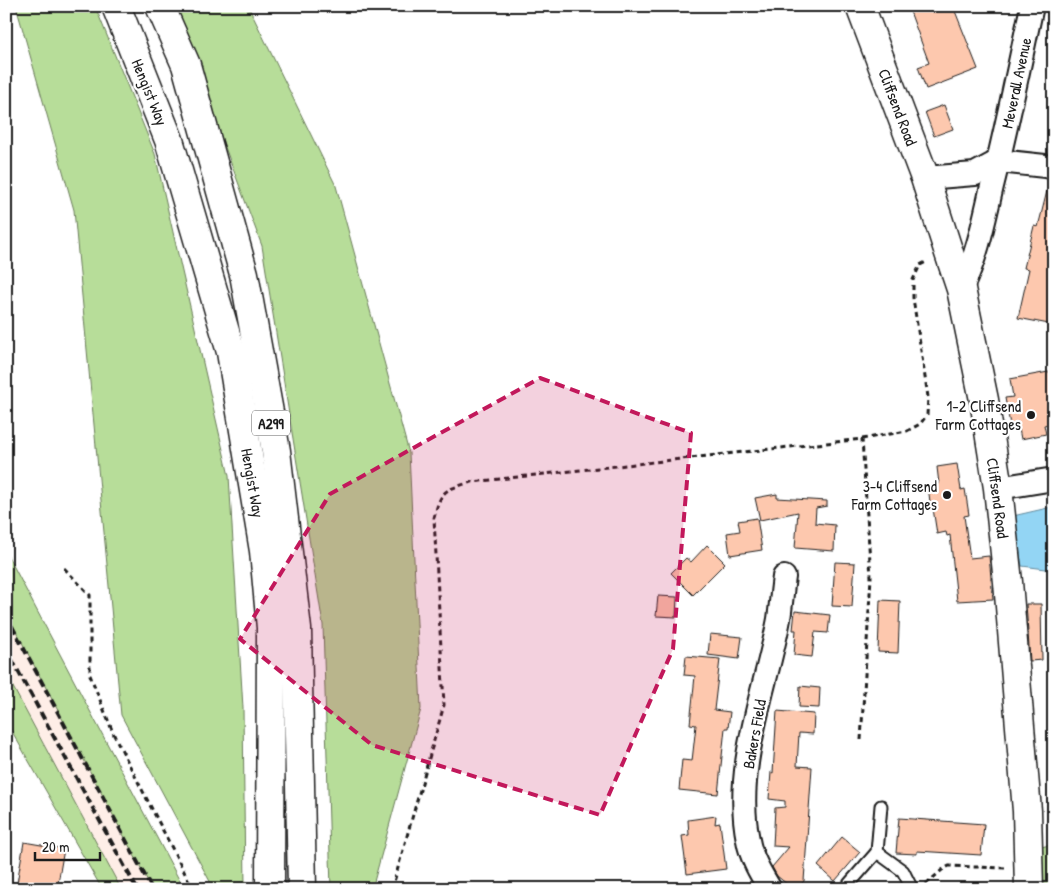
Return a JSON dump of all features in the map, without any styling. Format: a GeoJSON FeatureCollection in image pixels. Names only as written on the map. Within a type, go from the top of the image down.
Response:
{"type":"FeatureCollection","features":[{"type":"Feature","properties":{"kind":"main road","name":"Hengist Way"},"geometry":{"type":"LineString","coordinates":[[116,6],[169,140],[231,352],[264,551],[271,628],[270,889]]}},
{"type":"Feature","properties":{"kind":"main road","name":"Hengist Way"},"geometry":{"type":"LineString","coordinates":[[160,6],[186,65],[244,274],[276,452],[297,629],[302,889]]}},
{"type":"Feature","properties":{"kind":"main road","name":"Cliffsend Road"},"geometry":{"type":"LineString","coordinates":[[860,6],[925,178],[950,253],[960,289],[984,400],[998,488],[1008,582],[1018,693],[1028,840],[1029,889]]}},
{"type":"Feature","properties":{"kind":"street","name":"Meverall Avenue"},"geometry":{"type":"LineString","coordinates":[[960,289],[966,278],[980,238],[999,161],[1032,6]]}},
{"type":"Feature","properties":{"kind":"street"},"geometry":{"type":"LineString","coordinates":[[925,178],[975,174],[999,161],[1054,167]]}},
{"type":"Feature","properties":{"kind":"street"},"geometry":{"type":"LineString","coordinates":[[998,488],[1054,479]]}},
{"type":"Feature","properties":{"kind":"street","name":"Bakers Field"},"geometry":{"type":"LineString","coordinates":[[770,889],[754,860],[748,843],[744,805],[748,756],[779,619],[784,577]]}},
{"type":"Feature","properties":{"kind":"lane"},"geometry":{"type":"LineString","coordinates":[[849,884],[877,852],[881,806]]}},
{"type":"Feature","properties":{"kind":"lane"},"geometry":{"type":"LineString","coordinates":[[877,852],[903,871],[917,887]]}},
{"type":"Feature","properties":{"kind":"path"},"geometry":{"type":"LineString","coordinates":[[392,889],[444,705],[434,518],[439,499],[449,488],[472,482],[862,439],[907,431],[920,424],[927,415],[928,397],[912,280],[920,265],[950,253]]}},
{"type":"Feature","properties":{"kind":"path"},"geometry":{"type":"LineString","coordinates":[[861,740],[871,577],[862,439]]}},
{"type":"Feature","properties":{"kind":"path"},"geometry":{"type":"LineString","coordinates":[[64,568],[90,595],[90,674],[114,735],[193,889]]}},
{"type":"Feature","properties":{"kind":"path"},"geometry":{"type":"LineString","coordinates":[[917,887],[950,866],[1007,868]]}},
{"type":"Feature","properties":{"kind":"highlighted area"},"geometry":{"type":"Polygon","coordinates":[[[540,378],[691,433],[673,649],[600,815],[372,745],[240,639],[330,494],[540,378]]]}},
{"type":"Feature","properties":{"kind":"shaded area"},"geometry":{"type":"Polygon","coordinates":[[[6,552],[184,889],[102,889],[6,721],[6,552]]]}},
{"type":"Feature","properties":{"kind":"green space"},"geometry":{"type":"Polygon","coordinates":[[[16,6],[95,6],[155,154],[229,476],[243,708],[245,889],[214,889],[121,715],[74,210],[16,6]]]}},
{"type":"Feature","properties":{"kind":"green space"},"geometry":{"type":"Polygon","coordinates":[[[172,6],[248,6],[336,186],[409,453],[421,709],[372,889],[331,889],[323,625],[262,246],[172,6]]]}},
{"type":"Feature","properties":{"kind":"green space"},"geometry":{"type":"Polygon","coordinates":[[[6,552],[184,889],[152,889],[6,612],[6,552]]]}},
{"type":"Feature","properties":{"kind":"green space"},"geometry":{"type":"Polygon","coordinates":[[[6,674],[121,889],[102,889],[6,721],[6,674]]]}},
{"type":"Feature","properties":{"kind":"green space"},"geometry":{"type":"Polygon","coordinates":[[[1054,844],[1054,889],[1040,889],[1041,847],[1054,844]]]}},
{"type":"Feature","properties":{"kind":"water"},"geometry":{"type":"Polygon","coordinates":[[[1052,507],[1054,570],[1022,566],[1013,516],[1052,507]]]}},
{"type":"Feature","properties":{"kind":"building"},"geometry":{"type":"Polygon","coordinates":[[[908,6],[953,6],[978,69],[926,89],[918,67],[929,63],[908,6]]]}},
{"type":"Feature","properties":{"kind":"building"},"geometry":{"type":"Polygon","coordinates":[[[944,105],[953,129],[934,136],[925,112],[944,105]]]}},
{"type":"Feature","properties":{"kind":"building"},"geometry":{"type":"Polygon","coordinates":[[[1047,191],[1054,192],[1054,325],[1018,318],[1029,269],[1024,268],[1034,226],[1038,227],[1047,191]]]}},
{"type":"Feature","properties":{"kind":"building","name":"1-2 Cliffsend Farm Cottages"},"geometry":{"type":"Polygon","coordinates":[[[1054,371],[1054,423],[1044,425],[1046,434],[1021,439],[1019,429],[1011,430],[1005,398],[1013,397],[1010,379],[1054,371]]]}},
{"type":"Feature","properties":{"kind":"building"},"geometry":{"type":"Polygon","coordinates":[[[957,464],[961,490],[965,489],[969,515],[964,516],[970,558],[989,556],[993,599],[957,601],[950,535],[947,536],[946,532],[937,534],[928,486],[939,484],[937,467],[957,464]]]}},
{"type":"Feature","properties":{"kind":"building"},"geometry":{"type":"Polygon","coordinates":[[[777,494],[777,498],[827,501],[827,506],[816,508],[815,523],[835,525],[834,551],[795,548],[798,512],[760,520],[755,498],[777,494]]]}},
{"type":"Feature","properties":{"kind":"building"},"geometry":{"type":"Polygon","coordinates":[[[757,518],[762,550],[730,555],[727,533],[740,531],[738,521],[757,518]]]}},
{"type":"Feature","properties":{"kind":"building"},"geometry":{"type":"Polygon","coordinates":[[[707,545],[725,563],[693,595],[671,573],[686,558],[691,562],[707,545]]]}},
{"type":"Feature","properties":{"kind":"building"},"geometry":{"type":"Polygon","coordinates":[[[835,562],[855,563],[852,607],[832,606],[835,562]]]}},
{"type":"Feature","properties":{"kind":"building"},"geometry":{"type":"Polygon","coordinates":[[[658,596],[677,597],[676,617],[656,616],[658,596]]]}},
{"type":"Feature","properties":{"kind":"building"},"geometry":{"type":"Polygon","coordinates":[[[880,600],[900,601],[898,653],[878,652],[880,600]]]}},
{"type":"Feature","properties":{"kind":"building"},"geometry":{"type":"Polygon","coordinates":[[[1026,604],[1041,604],[1042,660],[1030,661],[1026,604]]]}},
{"type":"Feature","properties":{"kind":"building"},"geometry":{"type":"Polygon","coordinates":[[[795,611],[830,615],[828,633],[815,632],[812,657],[794,655],[796,630],[793,630],[795,611]]]}},
{"type":"Feature","properties":{"kind":"building"},"geometry":{"type":"Polygon","coordinates":[[[710,634],[742,637],[739,659],[708,655],[710,634]]]}},
{"type":"Feature","properties":{"kind":"building"},"geometry":{"type":"Polygon","coordinates":[[[686,656],[720,659],[714,710],[730,712],[728,728],[725,728],[718,794],[679,790],[682,760],[692,761],[696,725],[690,724],[695,676],[684,675],[686,656]]]}},
{"type":"Feature","properties":{"kind":"building"},"geometry":{"type":"Polygon","coordinates":[[[800,686],[820,688],[819,708],[799,707],[800,686]]]}},
{"type":"Feature","properties":{"kind":"building"},"geometry":{"type":"Polygon","coordinates":[[[777,711],[814,714],[813,734],[799,733],[797,766],[812,767],[804,881],[797,889],[793,889],[777,876],[772,867],[789,847],[773,846],[775,808],[785,807],[785,801],[769,799],[771,772],[773,773],[777,711]]]}},
{"type":"Feature","properties":{"kind":"building"},"geometry":{"type":"Polygon","coordinates":[[[716,816],[715,824],[720,823],[726,869],[687,874],[682,836],[689,835],[688,820],[716,816]]]}},
{"type":"Feature","properties":{"kind":"building"},"geometry":{"type":"Polygon","coordinates":[[[899,818],[984,824],[981,855],[917,851],[917,854],[896,853],[899,818]]]}},
{"type":"Feature","properties":{"kind":"building"},"geometry":{"type":"Polygon","coordinates":[[[842,837],[860,852],[835,881],[818,866],[842,837]]]}},
{"type":"Feature","properties":{"kind":"building"},"geometry":{"type":"Polygon","coordinates":[[[24,842],[64,849],[57,889],[16,889],[24,842]]]}},
{"type":"Feature","properties":{"kind":"railway"},"geometry":{"type":"LineString","coordinates":[[6,615],[152,889]]}},
{"type":"Feature","properties":{"kind":"railway"},"geometry":{"type":"LineString","coordinates":[[6,649],[137,889]]}},
{"type":"Feature","properties":{"kind":"place","name":"1-2 Cliffsend Farm Cottages"},"geometry":{"type":"Point","coordinates":[1031,415]}},
{"type":"Feature","properties":{"kind":"place","name":"3-4 Cliffsend Farm Cottages"},"geometry":{"type":"Point","coordinates":[947,495]}}]}
